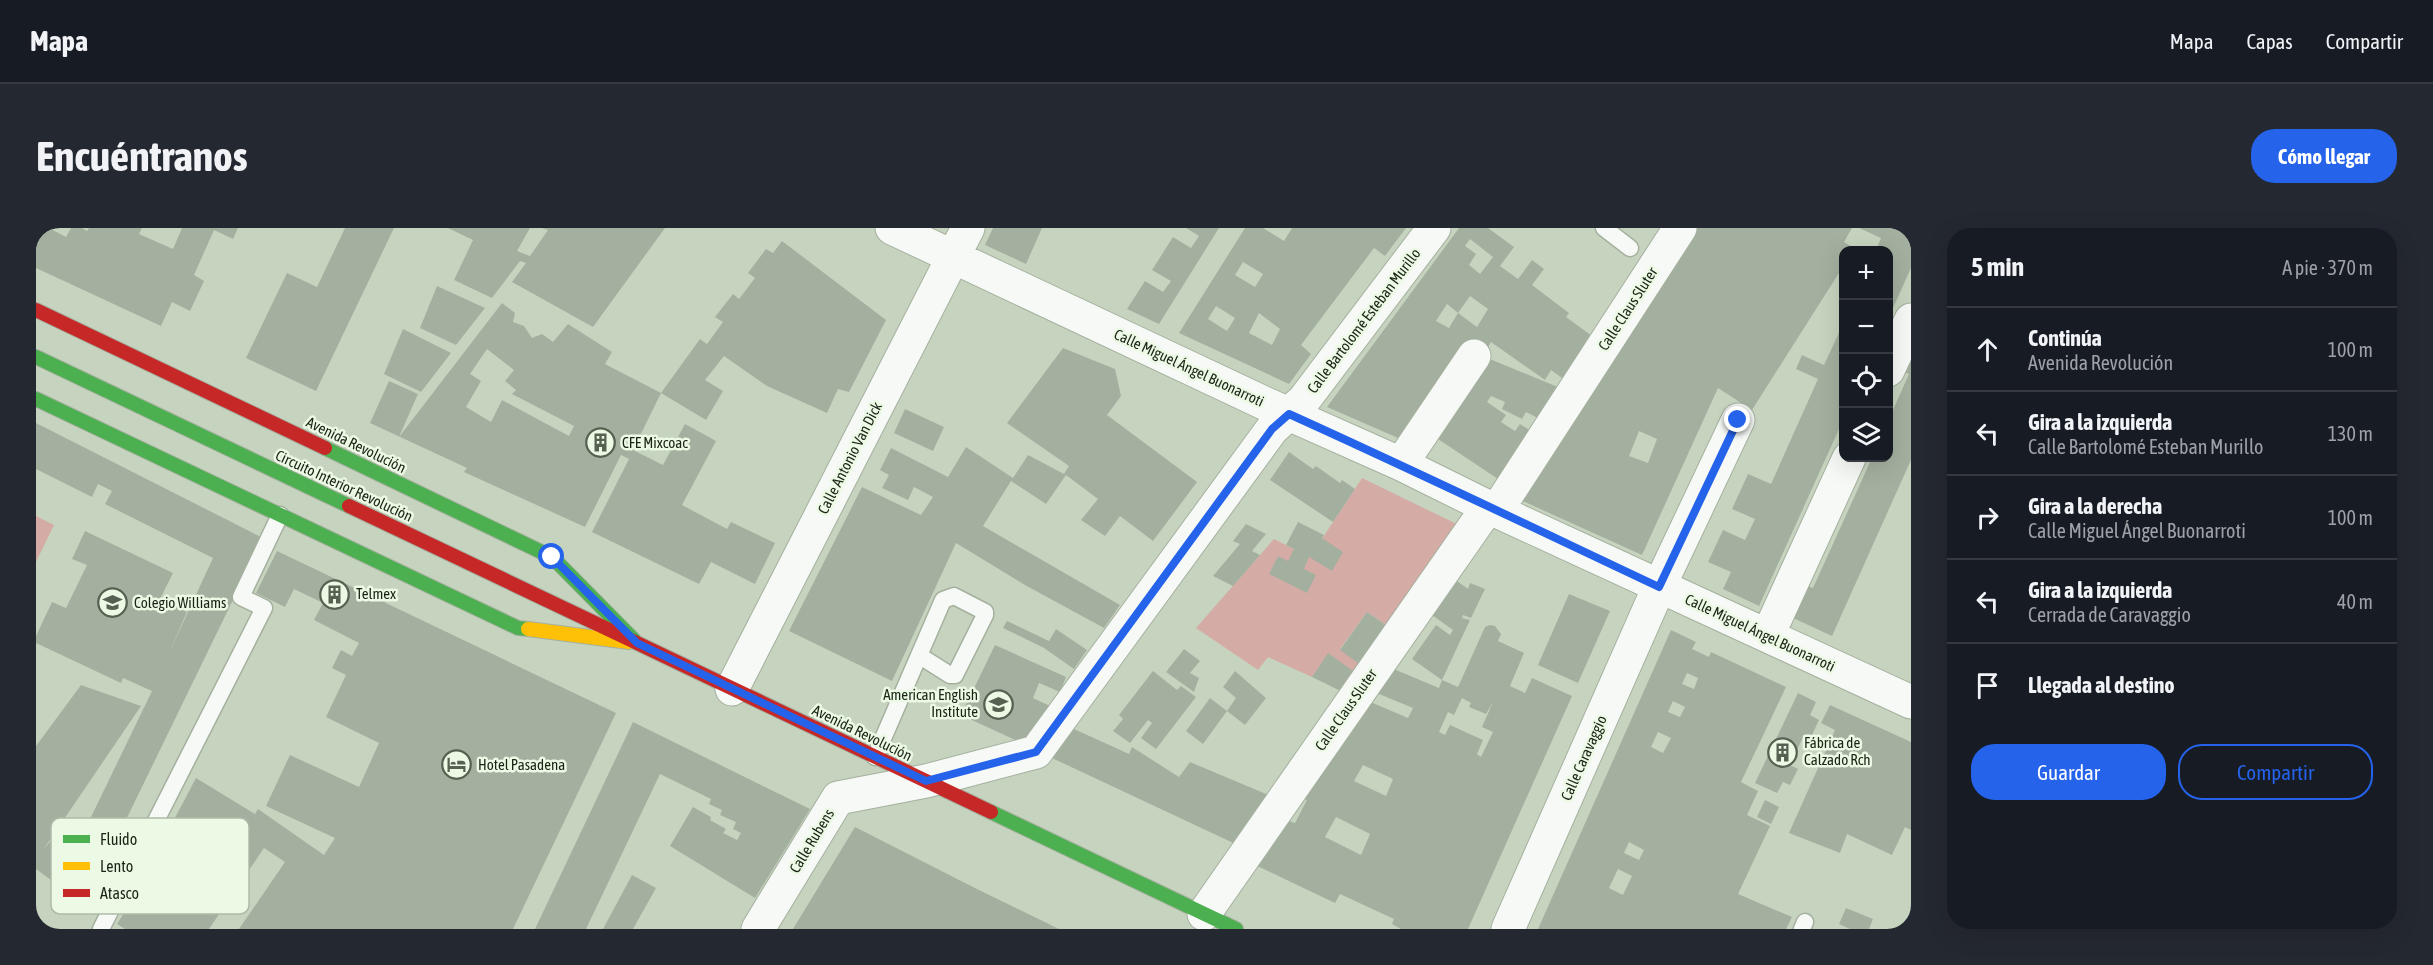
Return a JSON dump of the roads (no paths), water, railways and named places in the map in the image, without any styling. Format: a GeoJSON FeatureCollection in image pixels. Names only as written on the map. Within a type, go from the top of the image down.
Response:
{"type":"FeatureCollection","features":[{"type":"Feature","properties":{"kind":"main road","name":"Avenida Revolución"},"geometry":{"type":"LineString","coordinates":[[36,310],[552,557],[637,643]]}},
{"type":"Feature","properties":{"kind":"main road","name":"Circuito Interior Revolución"},"geometry":{"type":"LineString","coordinates":[[36,357],[637,643]]}},
{"type":"Feature","properties":{"kind":"main road","name":"Avenida Revolución"},"geometry":{"type":"LineString","coordinates":[[36,399],[518,628],[637,643],[1236,929]]}},
{"type":"Feature","properties":{"kind":"street","name":"Calle Miguel Ángel Buonarroti"},"geometry":{"type":"LineString","coordinates":[[892,228],[961,242],[1289,414],[1911,702]]}},
{"type":"Feature","properties":{"kind":"street","name":"Calle Bartolomé Esteban Murillo"},"geometry":{"type":"LineString","coordinates":[[926,781],[1036,752],[1272,429],[1304,400],[1434,228]]}},
{"type":"Feature","properties":{"kind":"street","name":"Calle Claus Sluter"},"geometry":{"type":"LineString","coordinates":[[1204,914],[1492,509],[1680,228]]}},
{"type":"Feature","properties":{"kind":"street","name":"Calle Antonio Van Dick"},"geometry":{"type":"LineString","coordinates":[[732,689],[961,242]]}},
{"type":"Feature","properties":{"kind":"street"},"geometry":{"type":"LineString","coordinates":[[1893,359],[1911,320]]}},
{"type":"Feature","properties":{"kind":"street"},"geometry":{"type":"LineString","coordinates":[[1401,464],[1474,356]]}},
{"type":"Feature","properties":{"kind":"street","name":"Calle Caravaggio"},"geometry":{"type":"LineString","coordinates":[[1508,929],[1659,587],[1738,420]]}},
{"type":"Feature","properties":{"kind":"street"},"geometry":{"type":"LineString","coordinates":[[1768,635],[1847,462]]}},
{"type":"Feature","properties":{"kind":"street","name":"Calle Rubens"},"geometry":{"type":"LineString","coordinates":[[758,929],[838,798],[926,781]]}},
{"type":"Feature","properties":{"kind":"lane"},"geometry":{"type":"LineString","coordinates":[[1604,228],[1630,248]]}},
{"type":"Feature","properties":{"kind":"lane"},"geometry":{"type":"LineString","coordinates":[[157,818],[264,608],[241,597],[280,515]]}},
{"type":"Feature","properties":{"kind":"lane"},"geometry":{"type":"LineString","coordinates":[[875,757],[943,600],[954,596],[984,612],[985,615],[955,675],[950,675],[920,656]]}},
{"type":"Feature","properties":{"kind":"lane"},"geometry":{"type":"LineString","coordinates":[[101,929],[109,914]]}},
{"type":"Feature","properties":{"kind":"place","name":"CFE Mixcoac"},"geometry":{"type":"Point","coordinates":[601,443]}},
{"type":"Feature","properties":{"kind":"place","name":"Telmex"},"geometry":{"type":"Point","coordinates":[335,594]}},
{"type":"Feature","properties":{"kind":"place","name":"Colegio Williams"},"geometry":{"type":"Point","coordinates":[113,603]}},
{"type":"Feature","properties":{"kind":"place","name":"American English Institute"},"geometry":{"type":"Point","coordinates":[999,704]}},
{"type":"Feature","properties":{"kind":"place","name":"Fábrica de Calzado Rch"},"geometry":{"type":"Point","coordinates":[1783,752]}},
{"type":"Feature","properties":{"kind":"place","name":"Hotel Pasadena"},"geometry":{"type":"Point","coordinates":[457,765]}}]}
